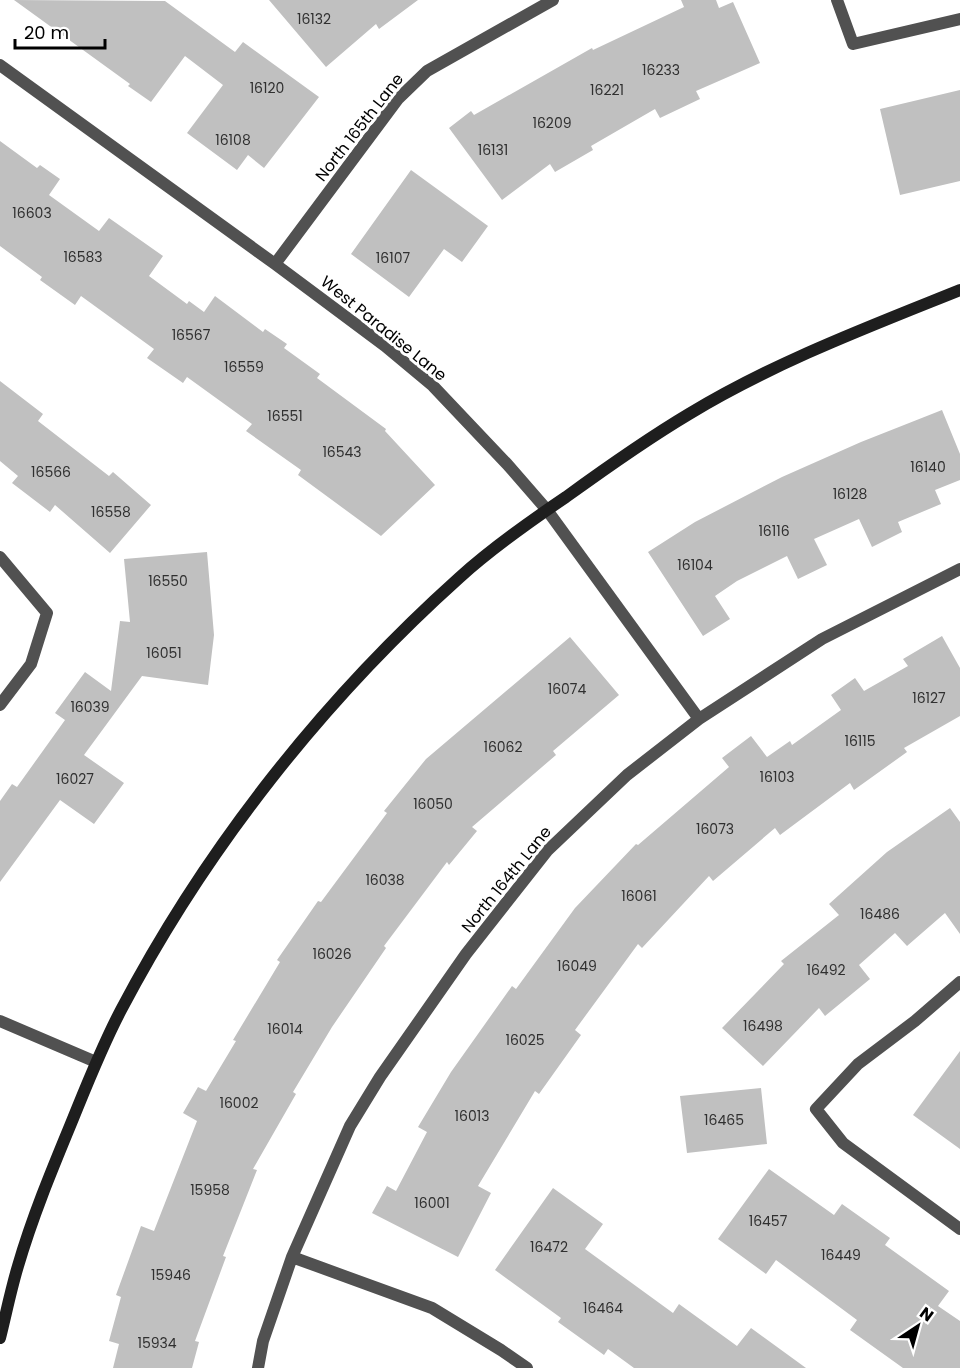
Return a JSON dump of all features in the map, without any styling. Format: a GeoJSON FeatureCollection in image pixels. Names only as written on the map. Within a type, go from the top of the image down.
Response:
{"type":"FeatureCollection","features":[{"type":"Feature","properties":{"kind":"main road"},"geometry":{"type":"LineString","coordinates":[[0,1338],[18,1266],[43,1191],[96,1062],[121,1009],[208,864],[300,744],[349,686],[452,584],[513,535],[609,466],[690,413],[826,343],[960,290]]}},
{"type":"Feature","properties":{"kind":"street","name":"North 165th Lane"},"geometry":{"type":"LineString","coordinates":[[275,264],[398,99],[427,71],[553,0]]}},
{"type":"Feature","properties":{"kind":"street"},"geometry":{"type":"LineString","coordinates":[[837,0],[853,45],[960,20]]}},
{"type":"Feature","properties":{"kind":"street","name":"West Paradise Lane"},"geometry":{"type":"LineString","coordinates":[[0,65],[275,264],[385,346],[433,386],[547,510],[699,719]]}},
{"type":"Feature","properties":{"kind":"street"},"geometry":{"type":"LineString","coordinates":[[0,557],[47,613],[31,664],[0,705]]}},
{"type":"Feature","properties":{"kind":"street","name":"North 164th Lane"},"geometry":{"type":"LineString","coordinates":[[258,1368],[263,1341],[292,1257],[350,1126],[380,1077],[466,954],[547,851],[627,775],[699,719],[822,639],[960,569]]}},
{"type":"Feature","properties":{"kind":"street"},"geometry":{"type":"LineString","coordinates":[[960,982],[915,1021],[858,1064],[816,1108],[843,1143],[960,1229]]}},
{"type":"Feature","properties":{"kind":"street"},"geometry":{"type":"LineString","coordinates":[[0,1021],[96,1062]]}},
{"type":"Feature","properties":{"kind":"street"},"geometry":{"type":"LineString","coordinates":[[292,1257],[432,1308],[527,1368]]}},
{"type":"Feature","properties":{"kind":"building"},"geometry":{"type":"Polygon","coordinates":[[[14,0],[165,1],[235,52],[243,42],[319,97],[264,168],[248,155],[237,170],[187,133],[223,85],[185,56],[151,102],[128,86],[130,84],[14,0]]]}},
{"type":"Feature","properties":{"kind":"building"},"geometry":{"type":"Polygon","coordinates":[[[269,0],[418,0],[379,29],[376,24],[326,67],[269,0]]]}},
{"type":"Feature","properties":{"kind":"building"},"geometry":{"type":"Polygon","coordinates":[[[681,0],[716,0],[719,8],[733,2],[760,63],[696,91],[700,99],[660,118],[655,109],[591,146],[593,150],[555,172],[550,164],[502,200],[449,128],[471,111],[474,115],[592,48],[593,50],[684,7],[681,0]]]}},
{"type":"Feature","properties":{"kind":"building"},"geometry":{"type":"Polygon","coordinates":[[[960,90],[960,181],[900,195],[880,109],[960,90]]]}},
{"type":"Feature","properties":{"kind":"building"},"geometry":{"type":"Polygon","coordinates":[[[0,141],[37,168],[40,165],[60,179],[49,195],[99,231],[109,218],[163,256],[149,276],[187,304],[189,301],[204,312],[215,296],[263,332],[265,329],[287,344],[284,348],[320,374],[317,378],[386,429],[385,431],[435,485],[381,536],[298,475],[301,470],[246,431],[252,424],[187,377],[183,383],[147,358],[154,349],[81,296],[75,305],[40,280],[42,277],[0,246],[0,141]]]}},
{"type":"Feature","properties":{"kind":"building"},"geometry":{"type":"Polygon","coordinates":[[[411,170],[488,226],[462,262],[444,249],[409,297],[351,254],[411,170]]]}},
{"type":"Feature","properties":{"kind":"building"},"geometry":{"type":"Polygon","coordinates":[[[0,381],[43,414],[38,421],[109,476],[113,472],[151,505],[110,553],[55,505],[50,512],[12,483],[18,476],[0,461],[0,381]]]}},
{"type":"Feature","properties":{"kind":"building"},"geometry":{"type":"Polygon","coordinates":[[[942,410],[960,454],[960,480],[935,490],[941,504],[898,522],[902,532],[872,547],[859,519],[814,539],[827,565],[798,579],[787,556],[737,581],[715,596],[730,619],[703,636],[648,552],[695,522],[782,477],[942,410]]]}},
{"type":"Feature","properties":{"kind":"building"},"geometry":{"type":"Polygon","coordinates":[[[207,552],[214,635],[208,685],[142,676],[84,755],[124,783],[94,824],[60,800],[0,882],[0,801],[12,784],[17,787],[65,720],[55,713],[85,672],[111,691],[120,621],[130,622],[124,559],[207,552]]]}},
{"type":"Feature","properties":{"kind":"building"},"geometry":{"type":"Polygon","coordinates":[[[942,636],[960,668],[960,716],[904,748],[907,752],[854,790],[850,783],[780,835],[775,828],[713,881],[709,876],[642,948],[638,944],[575,1030],[581,1035],[539,1094],[535,1091],[478,1186],[491,1193],[458,1257],[372,1213],[387,1186],[396,1191],[427,1132],[418,1127],[451,1072],[512,986],[516,989],[575,908],[636,844],[638,845],[729,767],[722,758],[751,736],[767,757],[790,741],[792,745],[841,710],[831,695],[855,678],[864,691],[908,666],[903,659],[942,636]]]}},
{"type":"Feature","properties":{"kind":"building"},"geometry":{"type":"Polygon","coordinates":[[[570,637],[619,695],[553,751],[556,755],[472,827],[477,831],[449,865],[447,862],[384,946],[386,948],[332,1027],[293,1092],[296,1094],[253,1169],[257,1170],[223,1256],[226,1257],[195,1341],[199,1342],[192,1368],[113,1368],[119,1344],[109,1341],[121,1297],[116,1295],[141,1226],[154,1231],[197,1121],[183,1113],[198,1087],[206,1091],[236,1041],[233,1040],[280,962],[277,960],[318,901],[321,902],[387,813],[384,811],[426,759],[570,637]]]}},
{"type":"Feature","properties":{"kind":"building"},"geometry":{"type":"Polygon","coordinates":[[[950,808],[960,822],[960,934],[945,913],[907,946],[895,933],[859,965],[870,979],[825,1016],[819,1008],[763,1066],[722,1028],[784,964],[781,961],[839,915],[829,904],[887,852],[950,808]]]}},
{"type":"Feature","properties":{"kind":"building"},"geometry":{"type":"Polygon","coordinates":[[[960,1051],[960,1149],[913,1115],[960,1051]]]}},
{"type":"Feature","properties":{"kind":"building"},"geometry":{"type":"Polygon","coordinates":[[[761,1088],[767,1144],[687,1153],[680,1096],[761,1088]]]}},
{"type":"Feature","properties":{"kind":"building"},"geometry":{"type":"Polygon","coordinates":[[[769,1169],[834,1215],[842,1204],[890,1238],[885,1245],[949,1291],[938,1306],[960,1321],[960,1368],[903,1368],[850,1330],[857,1320],[776,1260],[766,1274],[718,1239],[769,1169]]]}},
{"type":"Feature","properties":{"kind":"building"},"geometry":{"type":"Polygon","coordinates":[[[553,1188],[603,1224],[585,1249],[673,1313],[679,1304],[737,1346],[751,1328],[806,1368],[634,1368],[608,1349],[604,1355],[558,1322],[561,1318],[495,1270],[553,1188]]]}}]}
